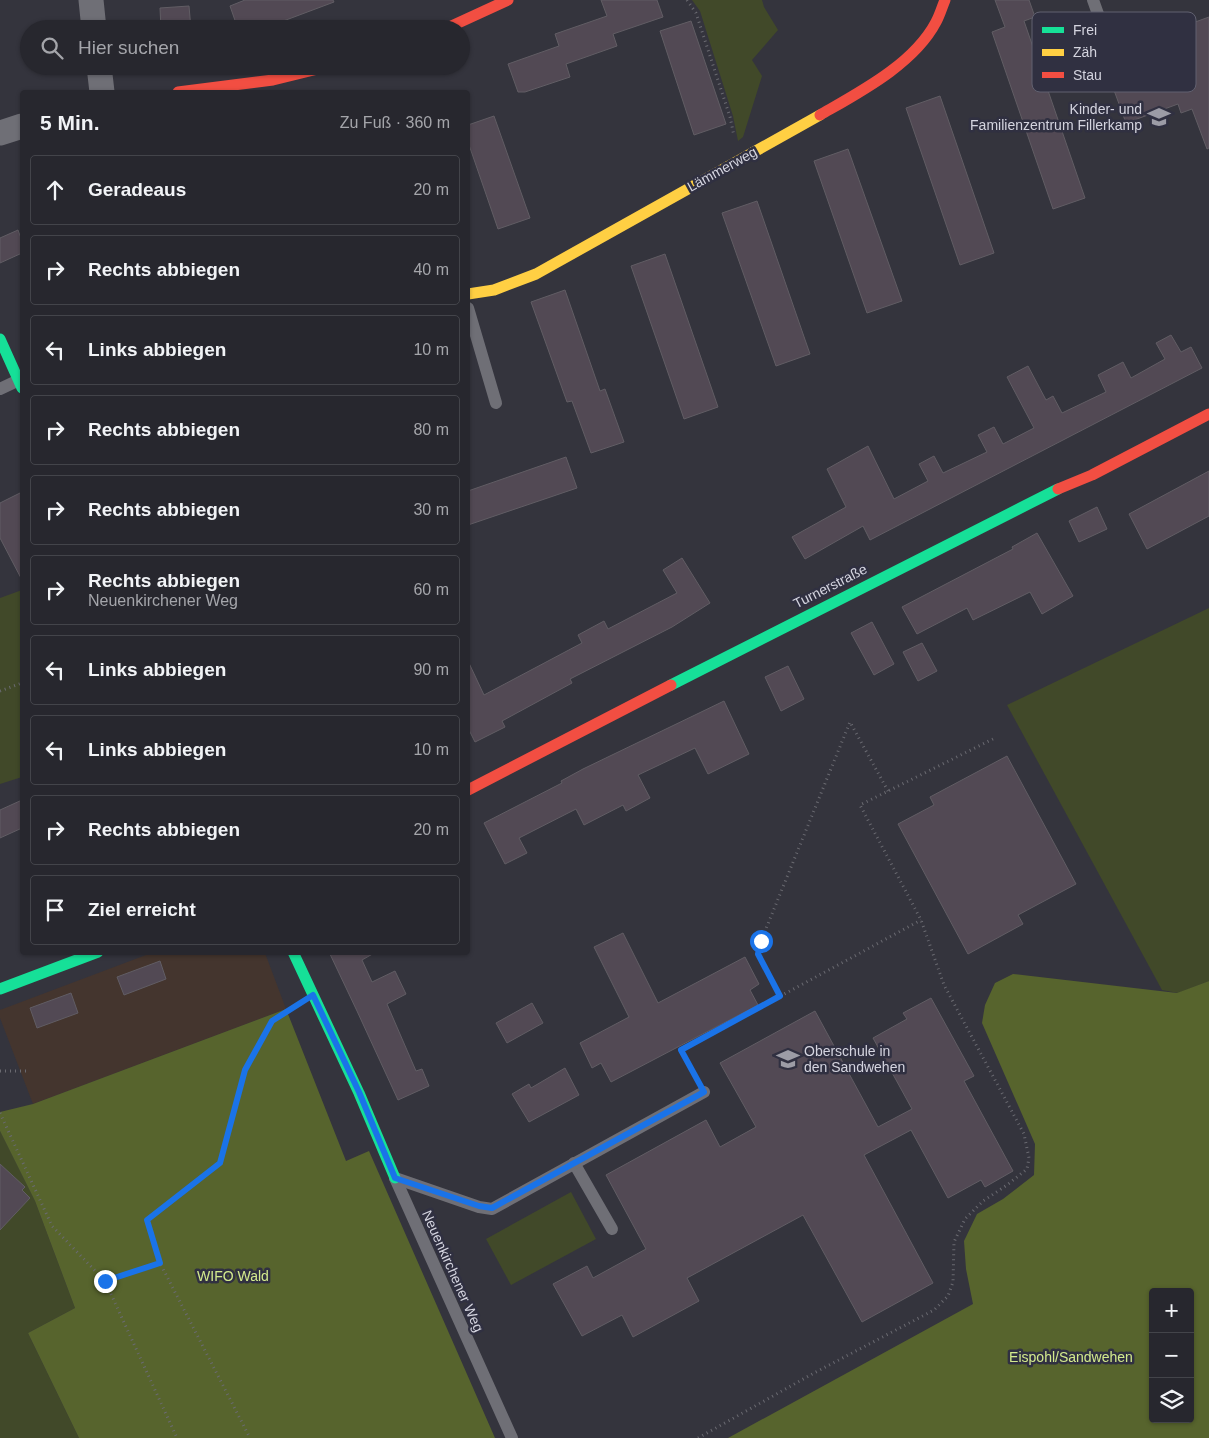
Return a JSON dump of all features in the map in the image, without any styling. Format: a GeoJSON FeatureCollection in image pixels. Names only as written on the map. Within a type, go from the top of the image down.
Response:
{"type":"FeatureCollection","features":[{"type":"Feature","properties":{"kind":"street"},"geometry":{"type":"LineString","coordinates":[[91,0],[93,20]]}},
{"type":"Feature","properties":{"kind":"street"},"geometry":{"type":"LineString","coordinates":[[465,20],[508,0]]}},
{"type":"Feature","properties":{"kind":"street","name":"Lämmerweg"},"geometry":{"type":"LineString","coordinates":[[470,294],[507,287],[536,274],[867,88],[895,68],[923,41],[936,22],[945,0]]}},
{"type":"Feature","properties":{"kind":"street"},"geometry":{"type":"LineString","coordinates":[[100,75],[102,90]]}},
{"type":"Feature","properties":{"kind":"street"},"geometry":{"type":"LineString","coordinates":[[211,90],[276,86],[306,75]]}},
{"type":"Feature","properties":{"kind":"street"},"geometry":{"type":"LineString","coordinates":[[0,134],[20,127]]}},
{"type":"Feature","properties":{"kind":"street"},"geometry":{"type":"LineString","coordinates":[[0,339],[20,382]]}},
{"type":"Feature","properties":{"kind":"street","name":"Turnerstraße"},"geometry":{"type":"LineString","coordinates":[[470,789],[783,627],[1048,493],[1092,475],[1209,414]]}},
{"type":"Feature","properties":{"kind":"street"},"geometry":{"type":"LineString","coordinates":[[0,988],[90,955]]}},
{"type":"Feature","properties":{"kind":"street","name":"Neuenkirchener Weg"},"geometry":{"type":"LineString","coordinates":[[294,955],[359,1092],[395,1178]]}},
{"type":"Feature","properties":{"kind":"lane"},"geometry":{"type":"LineString","coordinates":[[1093,0],[1097,12]]}},
{"type":"Feature","properties":{"kind":"lane"},"geometry":{"type":"LineString","coordinates":[[470,315],[496,403]]}},
{"type":"Feature","properties":{"kind":"lane"},"geometry":{"type":"LineString","coordinates":[[0,388],[20,384]]}},
{"type":"Feature","properties":{"kind":"lane"},"geometry":{"type":"LineString","coordinates":[[395,1178],[479,1206],[492,1208],[704,1092]]}},
{"type":"Feature","properties":{"kind":"lane"},"geometry":{"type":"LineString","coordinates":[[574,1163],[612,1229]]}},
{"type":"Feature","properties":{"kind":"lane","name":"Neuenkirchener Weg"},"geometry":{"type":"LineString","coordinates":[[395,1178],[512,1438]]}},
{"type":"Feature","properties":{"kind":"path"},"geometry":{"type":"LineString","coordinates":[[687,0],[696,13],[709,51],[730,117],[739,159]]}},
{"type":"Feature","properties":{"kind":"path"},"geometry":{"type":"LineString","coordinates":[[0,691],[20,684]]}},
{"type":"Feature","properties":{"kind":"path"},"geometry":{"type":"LineString","coordinates":[[780,996],[758,954],[761,941],[850,722],[888,791]]}},
{"type":"Feature","properties":{"kind":"path"},"geometry":{"type":"LineString","coordinates":[[698,1438],[814,1373],[934,1310],[948,1296],[953,1282],[954,1242],[965,1219],[983,1201],[1008,1185],[1027,1169],[1029,1158],[1024,1134],[944,985],[921,920],[860,805],[995,738]]}},
{"type":"Feature","properties":{"kind":"path"},"geometry":{"type":"LineString","coordinates":[[704,1092],[681,1050],[921,920]]}},
{"type":"Feature","properties":{"kind":"path"},"geometry":{"type":"LineString","coordinates":[[250,1438],[160,1263],[147,1220],[220,1163],[245,1070],[272,1021],[313,995]]}},
{"type":"Feature","properties":{"kind":"path"},"geometry":{"type":"LineString","coordinates":[[0,1071],[28,1071]]}},
{"type":"Feature","properties":{"kind":"path"},"geometry":{"type":"LineString","coordinates":[[0,1113],[52,1226],[105,1281],[177,1438]]}},
{"type":"Feature","properties":{"kind":"path"},"geometry":{"type":"LineString","coordinates":[[105,1281],[160,1263]]}},
{"type":"Feature","properties":{"kind":"shaded area"},"geometry":{"type":"Polygon","coordinates":[[[146,955],[266,955],[286,1009],[33,1104],[0,1018],[0,1010],[146,955]]]}},
{"type":"Feature","properties":{"kind":"green space"},"geometry":{"type":"Polygon","coordinates":[[[692,0],[762,0],[764,7],[778,30],[752,60],[762,76],[743,137],[738,141],[733,116],[700,11],[692,0]]]}},
{"type":"Feature","properties":{"kind":"green space"},"geometry":{"type":"Polygon","coordinates":[[[20,591],[20,778],[0,784],[0,598],[20,591]]]}},
{"type":"Feature","properties":{"kind":"green space"},"geometry":{"type":"Polygon","coordinates":[[[1209,608],[1209,981],[1178,993],[1162,990],[1007,705],[1209,608]]]}},
{"type":"Feature","properties":{"kind":"green space","name":"Eispohl/Sandwehen"},"geometry":{"type":"Polygon","coordinates":[[[1013,974],[1177,993],[1209,981],[1209,1438],[728,1438],[973,1304],[966,1269],[964,1241],[977,1214],[1003,1199],[1034,1175],[1035,1144],[982,1023],[985,1005],[995,983],[1013,974]]]}},
{"type":"Feature","properties":{"kind":"green space","name":"WIFO Wald"},"geometry":{"type":"Polygon","coordinates":[[[286,1009],[346,1161],[369,1151],[495,1438],[79,1438],[28,1333],[75,1308],[35,1201],[0,1131],[0,1112],[33,1104],[286,1009]]]}},
{"type":"Feature","properties":{"kind":"green space"},"geometry":{"type":"Polygon","coordinates":[[[0,1131],[35,1201],[75,1308],[28,1333],[79,1438],[0,1438],[0,1131]]]}},
{"type":"Feature","properties":{"kind":"green space"},"geometry":{"type":"Polygon","coordinates":[[[571,1192],[596,1239],[511,1285],[486,1239],[571,1192]]]}},
{"type":"Feature","properties":{"kind":"building"},"geometry":{"type":"Polygon","coordinates":[[[245,0],[333,0],[334,2],[286,20],[235,20],[230,6],[245,0]]]}},
{"type":"Feature","properties":{"kind":"building"},"geometry":{"type":"Polygon","coordinates":[[[601,0],[657,0],[663,17],[613,34],[617,46],[566,64],[570,77],[525,92],[518,92],[508,64],[559,46],[555,34],[607,16],[601,0]]]}},
{"type":"Feature","properties":{"kind":"building"},"geometry":{"type":"Polygon","coordinates":[[[995,0],[1029,0],[1033,12],[1032,18],[1024,21],[1032,44],[1032,92],[1048,92],[1085,198],[1053,209],[992,32],[1005,27],[995,0]]]}},
{"type":"Feature","properties":{"kind":"building"},"geometry":{"type":"Polygon","coordinates":[[[189,6],[190,20],[161,20],[160,8],[189,6]]]}},
{"type":"Feature","properties":{"kind":"building"},"geometry":{"type":"Polygon","coordinates":[[[1209,17],[1209,148],[1207,149],[1192,109],[1181,113],[1178,104],[1126,123],[1115,92],[1196,92],[1196,22],[1209,17]]]}},
{"type":"Feature","properties":{"kind":"building"},"geometry":{"type":"Polygon","coordinates":[[[691,21],[726,124],[694,135],[660,31],[691,21]]]}},
{"type":"Feature","properties":{"kind":"building"},"geometry":{"type":"Polygon","coordinates":[[[940,96],[994,253],[960,265],[906,108],[940,96]]]}},
{"type":"Feature","properties":{"kind":"building"},"geometry":{"type":"Polygon","coordinates":[[[494,116],[530,218],[498,229],[470,148],[470,124],[494,116]]]}},
{"type":"Feature","properties":{"kind":"building"},"geometry":{"type":"Polygon","coordinates":[[[848,149],[902,301],[867,313],[814,161],[848,149]]]}},
{"type":"Feature","properties":{"kind":"building"},"geometry":{"type":"Polygon","coordinates":[[[757,201],[810,354],[776,366],[722,213],[757,201]]]}},
{"type":"Feature","properties":{"kind":"building"},"geometry":{"type":"Polygon","coordinates":[[[18,230],[20,236],[20,254],[0,263],[0,238],[18,230]]]}},
{"type":"Feature","properties":{"kind":"building"},"geometry":{"type":"Polygon","coordinates":[[[665,254],[718,407],[684,419],[631,266],[665,254]]]}},
{"type":"Feature","properties":{"kind":"building"},"geometry":{"type":"Polygon","coordinates":[[[565,290],[600,391],[605,389],[624,442],[591,453],[572,401],[567,402],[531,302],[565,290]]]}},
{"type":"Feature","properties":{"kind":"building"},"geometry":{"type":"Polygon","coordinates":[[[1171,335],[1181,352],[1191,347],[1202,368],[870,540],[863,526],[805,559],[792,537],[846,507],[827,469],[868,446],[894,499],[928,481],[919,464],[934,456],[943,473],[987,452],[978,435],[994,427],[1003,444],[1034,428],[1007,377],[1028,366],[1046,400],[1053,396],[1062,413],[1106,392],[1098,375],[1123,362],[1131,378],[1165,359],[1156,343],[1171,335]]]}},
{"type":"Feature","properties":{"kind":"building"},"geometry":{"type":"Polygon","coordinates":[[[566,457],[577,488],[470,524],[470,490],[566,457]]]}},
{"type":"Feature","properties":{"kind":"building"},"geometry":{"type":"Polygon","coordinates":[[[1209,471],[1209,516],[1147,549],[1129,514],[1209,471]]]}},
{"type":"Feature","properties":{"kind":"building"},"geometry":{"type":"Polygon","coordinates":[[[20,493],[20,576],[0,538],[0,503],[20,493]]]}},
{"type":"Feature","properties":{"kind":"building"},"geometry":{"type":"Polygon","coordinates":[[[1097,507],[1107,529],[1079,542],[1069,521],[1097,507]]]}},
{"type":"Feature","properties":{"kind":"building"},"geometry":{"type":"Polygon","coordinates":[[[1037,533],[1073,596],[1042,614],[1030,592],[973,620],[967,608],[917,634],[902,607],[1013,549],[1012,547],[1037,533]]]}},
{"type":"Feature","properties":{"kind":"building"},"geometry":{"type":"Polygon","coordinates":[[[682,558],[710,603],[672,627],[570,679],[572,683],[502,721],[505,727],[475,742],[470,732],[470,665],[484,695],[582,643],[578,635],[604,621],[608,629],[677,593],[663,570],[682,558]]]}},
{"type":"Feature","properties":{"kind":"building"},"geometry":{"type":"Polygon","coordinates":[[[872,622],[894,664],[874,675],[851,633],[872,622]]]}},
{"type":"Feature","properties":{"kind":"building"},"geometry":{"type":"Polygon","coordinates":[[[922,643],[937,671],[918,681],[903,652],[922,643]]]}},
{"type":"Feature","properties":{"kind":"building"},"geometry":{"type":"Polygon","coordinates":[[[788,666],[804,699],[781,711],[765,677],[788,666]]]}},
{"type":"Feature","properties":{"kind":"building"},"geometry":{"type":"Polygon","coordinates":[[[724,701],[749,754],[708,774],[695,748],[638,775],[650,798],[626,811],[623,805],[584,825],[576,809],[519,838],[527,853],[505,864],[484,823],[562,783],[561,781],[583,769],[724,701]]]}},
{"type":"Feature","properties":{"kind":"building"},"geometry":{"type":"Polygon","coordinates":[[[1007,756],[1076,884],[1018,915],[1023,924],[968,954],[898,824],[934,805],[930,797],[1007,756]]]}},
{"type":"Feature","properties":{"kind":"building"},"geometry":{"type":"Polygon","coordinates":[[[20,801],[20,829],[0,838],[0,810],[20,801]]]}},
{"type":"Feature","properties":{"kind":"building"},"geometry":{"type":"Polygon","coordinates":[[[623,933],[658,1003],[745,957],[759,984],[750,990],[758,1005],[611,1082],[601,1063],[592,1068],[580,1043],[629,1017],[594,947],[623,933]]]}},
{"type":"Feature","properties":{"kind":"building"},"geometry":{"type":"Polygon","coordinates":[[[330,955],[371,955],[362,960],[372,982],[395,971],[406,994],[387,1004],[416,1071],[422,1069],[429,1086],[398,1100],[330,955]]]}},
{"type":"Feature","properties":{"kind":"building"},"geometry":{"type":"Polygon","coordinates":[[[160,961],[166,979],[124,995],[117,977],[160,961]]]}},
{"type":"Feature","properties":{"kind":"building"},"geometry":{"type":"Polygon","coordinates":[[[71,993],[78,1013],[37,1028],[30,1008],[71,993]]]}},
{"type":"Feature","properties":{"kind":"building"},"geometry":{"type":"Polygon","coordinates":[[[931,998],[974,1076],[964,1081],[1013,1171],[985,1187],[981,1180],[948,1198],[911,1130],[864,1155],[933,1283],[862,1322],[803,1215],[687,1278],[699,1301],[633,1337],[622,1315],[582,1336],[553,1284],[587,1266],[593,1278],[646,1249],[606,1175],[706,1120],[720,1147],[756,1127],[720,1063],[815,1011],[878,1127],[912,1109],[873,1038],[907,1019],[903,1013],[931,998]]]}},
{"type":"Feature","properties":{"kind":"building"},"geometry":{"type":"Polygon","coordinates":[[[532,1003],[543,1023],[507,1043],[496,1023],[532,1003]]]}},
{"type":"Feature","properties":{"kind":"building"},"geometry":{"type":"Polygon","coordinates":[[[565,1068],[579,1095],[529,1122],[512,1094],[529,1084],[531,1088],[565,1068]]]}},
{"type":"Feature","properties":{"kind":"building"},"geometry":{"type":"Polygon","coordinates":[[[0,1164],[25,1187],[22,1190],[30,1198],[0,1230],[0,1164]]]}},
{"type":"Feature","properties":{"kind":"traffic: fast"},"geometry":{"type":"LineString","coordinates":[[0,339],[20,384]]}},
{"type":"Feature","properties":{"kind":"traffic: fast"},"geometry":{"type":"LineString","coordinates":[[671,685],[1058,489]]}},
{"type":"Feature","properties":{"kind":"traffic: fast"},"geometry":{"type":"LineString","coordinates":[[0,989],[90,955]]}},
{"type":"Feature","properties":{"kind":"traffic: fast"},"geometry":{"type":"LineString","coordinates":[[294,955],[359,1093],[395,1178]]}},
{"type":"Feature","properties":{"kind":"traffic: slow"},"geometry":{"type":"LineString","coordinates":[[470,294],[494,290],[536,274],[820,115]]}},
{"type":"Feature","properties":{"kind":"traffic: jam"},"geometry":{"type":"LineString","coordinates":[[465,20],[508,0]]}},
{"type":"Feature","properties":{"kind":"traffic: jam"},"geometry":{"type":"LineString","coordinates":[[820,115],[868,87],[900,64],[926,37],[936,22],[945,0]]}},
{"type":"Feature","properties":{"kind":"traffic: jam"},"geometry":{"type":"LineString","coordinates":[[194,90],[273,80],[293,75]]}},
{"type":"Feature","properties":{"kind":"traffic: jam"},"geometry":{"type":"LineString","coordinates":[[1058,489],[1092,475],[1209,414]]}},
{"type":"Feature","properties":{"kind":"traffic: jam"},"geometry":{"type":"LineString","coordinates":[[470,789],[671,685]]}},
{"type":"Feature","properties":{"kind":"place","name":"Kinder- und Familienzentrum Fillerkamp"},"geometry":{"type":"Point","coordinates":[1159,117]}},
{"type":"Feature","properties":{"kind":"place","name":"Oberschule in den Sandwehen"},"geometry":{"type":"Point","coordinates":[788,1059]}},
{"type":"Feature","properties":{"kind":"route"},"geometry":{"type":"LineString","coordinates":[[105,1281],[160,1263],[147,1220],[220,1163],[245,1070],[272,1021],[313,995],[359,1092],[395,1178],[479,1206],[492,1208],[704,1092],[681,1050],[780,996],[758,954],[761,941]]}}]}
